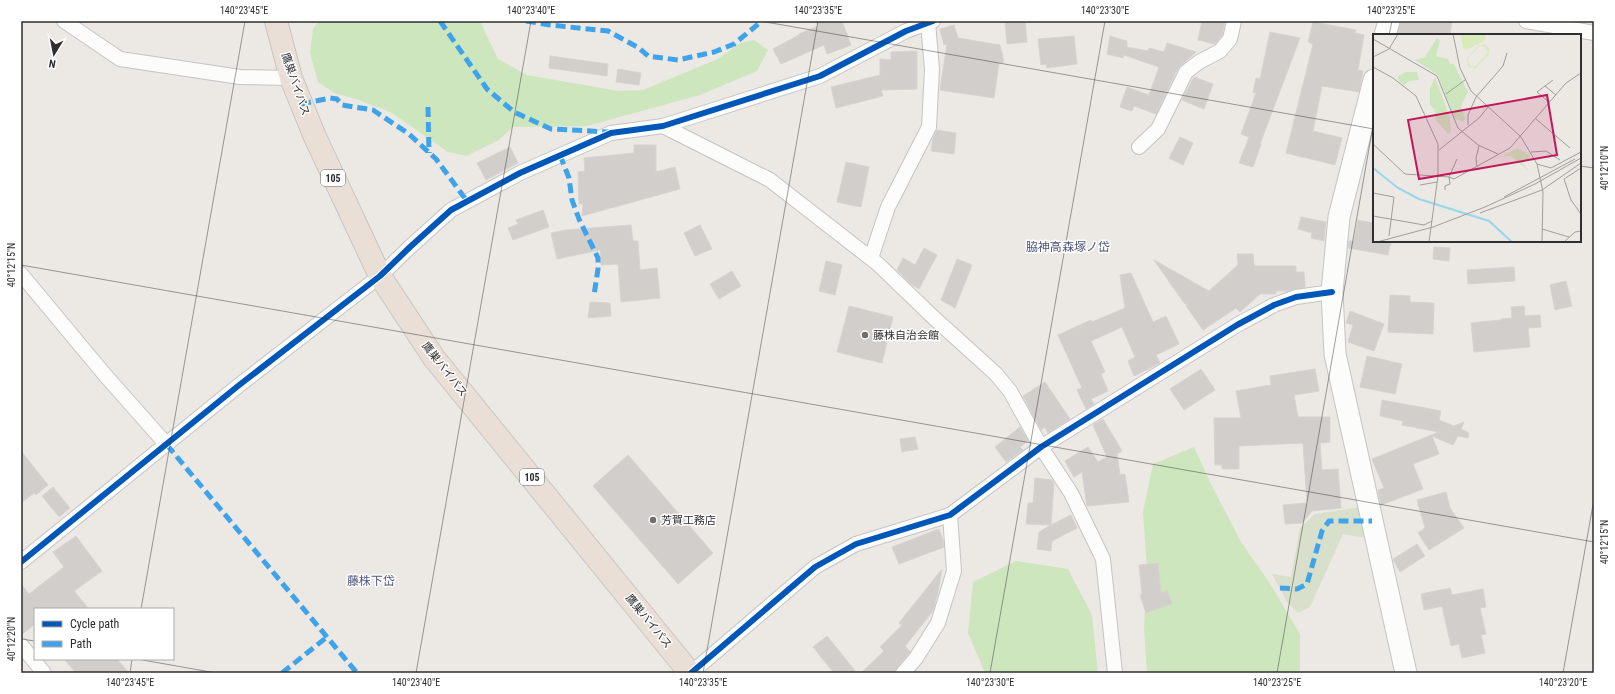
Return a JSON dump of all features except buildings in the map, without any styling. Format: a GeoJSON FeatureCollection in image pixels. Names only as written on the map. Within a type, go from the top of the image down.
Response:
{"type":"FeatureCollection","features":[{"type":"Feature","properties":{"kind":"highway","name":"鷹巣バイパス"},"geometry":{"type":"LineString","coordinates":[[276,21],[291,78],[315,138],[380,276],[434,358],[691,673]]}},
{"type":"Feature","properties":{"kind":"street"},"geometry":{"type":"LineString","coordinates":[[64,21],[120,60],[240,77],[291,78]]}},
{"type":"Feature","properties":{"kind":"street"},"geometry":{"type":"LineString","coordinates":[[1139,147],[1158,130],[1186,72],[1199,62],[1220,51],[1230,39],[1234,21]]}},
{"type":"Feature","properties":{"kind":"street"},"geometry":{"type":"LineString","coordinates":[[1385,34],[1389,21]]}},
{"type":"Feature","properties":{"kind":"street"},"geometry":{"type":"LineString","coordinates":[[1526,21],[1579,26],[1594,33]]}},
{"type":"Feature","properties":{"kind":"street"},"geometry":{"type":"LineString","coordinates":[[21,562],[238,386],[380,276],[451,210],[520,173],[611,133],[663,126],[820,76],[906,31],[931,22],[932,69],[929,127],[888,207],[871,258]]}},
{"type":"Feature","properties":{"kind":"street"},"geometry":{"type":"LineString","coordinates":[[1373,84],[1339,217],[1332,292],[1335,354],[1406,673]]}},
{"type":"Feature","properties":{"kind":"street"},"geometry":{"type":"LineString","coordinates":[[663,126],[770,180],[871,258],[996,374],[1010,391],[1041,447],[1071,494],[1103,559],[1115,673]]}},
{"type":"Feature","properties":{"kind":"street"},"geometry":{"type":"LineString","coordinates":[[21,274],[105,375],[167,445]]}},
{"type":"Feature","properties":{"kind":"street"},"geometry":{"type":"LineString","coordinates":[[691,673],[815,567],[856,544],[950,515],[1041,447],[1249,318],[1296,296],[1332,292]]}},
{"type":"Feature","properties":{"kind":"street"},"geometry":{"type":"LineString","coordinates":[[903,673],[916,658],[938,623],[954,571],[950,515]]}},
{"type":"Feature","properties":{"kind":"street"},"geometry":{"type":"LineString","coordinates":[[21,645],[44,673]]}},
{"type":"Feature","properties":{"kind":"green space"},"geometry":{"type":"Polygon","coordinates":[[[319,21],[480,21],[498,59],[527,75],[619,91],[643,90],[718,59],[740,43],[754,40],[768,50],[757,71],[700,95],[587,126],[513,127],[499,140],[466,156],[448,152],[392,113],[356,99],[334,93],[318,82],[310,53],[313,29],[319,21]]]}},
{"type":"Feature","properties":{"kind":"green space"},"geometry":{"type":"Polygon","coordinates":[[[1194,447],[1241,542],[1269,582],[1300,634],[1300,673],[1147,673],[1144,627],[1147,570],[1143,512],[1153,464],[1194,447]]]}},
{"type":"Feature","properties":{"kind":"green space"},"geometry":{"type":"Polygon","coordinates":[[[1361,507],[1367,538],[1343,534],[1310,607],[1298,613],[1287,602],[1272,574],[1291,577],[1300,528],[1315,514],[1361,507]]]}},
{"type":"Feature","properties":{"kind":"green space"},"geometry":{"type":"Polygon","coordinates":[[[1016,561],[1068,569],[1092,615],[1098,673],[985,673],[968,633],[973,582],[1016,561]]]}},
{"type":"Feature","properties":{"kind":"marked path"},"geometry":{"type":"LineString","coordinates":[[440,21],[487,89],[514,112],[551,129],[609,132]]}},
{"type":"Feature","properties":{"kind":"marked path"},"geometry":{"type":"LineString","coordinates":[[526,21],[608,31],[639,48],[648,56],[678,60],[714,52],[734,44],[762,21]]}},
{"type":"Feature","properties":{"kind":"marked path"},"geometry":{"type":"LineString","coordinates":[[301,104],[330,98],[337,99],[342,105],[373,110],[409,134],[436,159],[467,201]]}},
{"type":"Feature","properties":{"kind":"marked path"},"geometry":{"type":"LineString","coordinates":[[428,107],[429,153]]}},
{"type":"Feature","properties":{"kind":"marked path"},"geometry":{"type":"LineString","coordinates":[[560,155],[569,178],[572,200],[579,219],[598,258],[594,295]]}},
{"type":"Feature","properties":{"kind":"marked path"},"geometry":{"type":"LineString","coordinates":[[167,445],[357,673]]}},
{"type":"Feature","properties":{"kind":"marked path"},"geometry":{"type":"LineString","coordinates":[[1280,588],[1297,589],[1307,584],[1322,531],[1329,521],[1372,521]]}},
{"type":"Feature","properties":{"kind":"marked path"},"geometry":{"type":"LineString","coordinates":[[282,673],[327,637]]}},
{"type":"Feature","properties":{"kind":"cycle path"},"geometry":{"type":"LineString","coordinates":[[21,562],[238,386],[380,276],[451,210],[520,173],[611,133],[663,126],[820,76],[906,31],[933,21]]}},
{"type":"Feature","properties":{"kind":"cycle path"},"geometry":{"type":"LineString","coordinates":[[691,673],[815,567],[856,544],[950,515],[1041,447],[1237,325],[1274,305],[1296,297],[1332,292]]}},
{"type":"Feature","properties":{"kind":"place","name":"藤株自治会館"},"geometry":{"type":"Point","coordinates":[865,335]}},
{"type":"Feature","properties":{"kind":"place","name":"芳賀工務店"},"geometry":{"type":"Point","coordinates":[653,520]}},
{"type":"Feature","properties":{"kind":"district","name":"脇神高森塚ノ岱"},"geometry":{"type":"Point","coordinates":[1068,247]}},
{"type":"Feature","properties":{"kind":"district","name":"藤株下岱"},"geometry":{"type":"Point","coordinates":[371,581]}}]}
